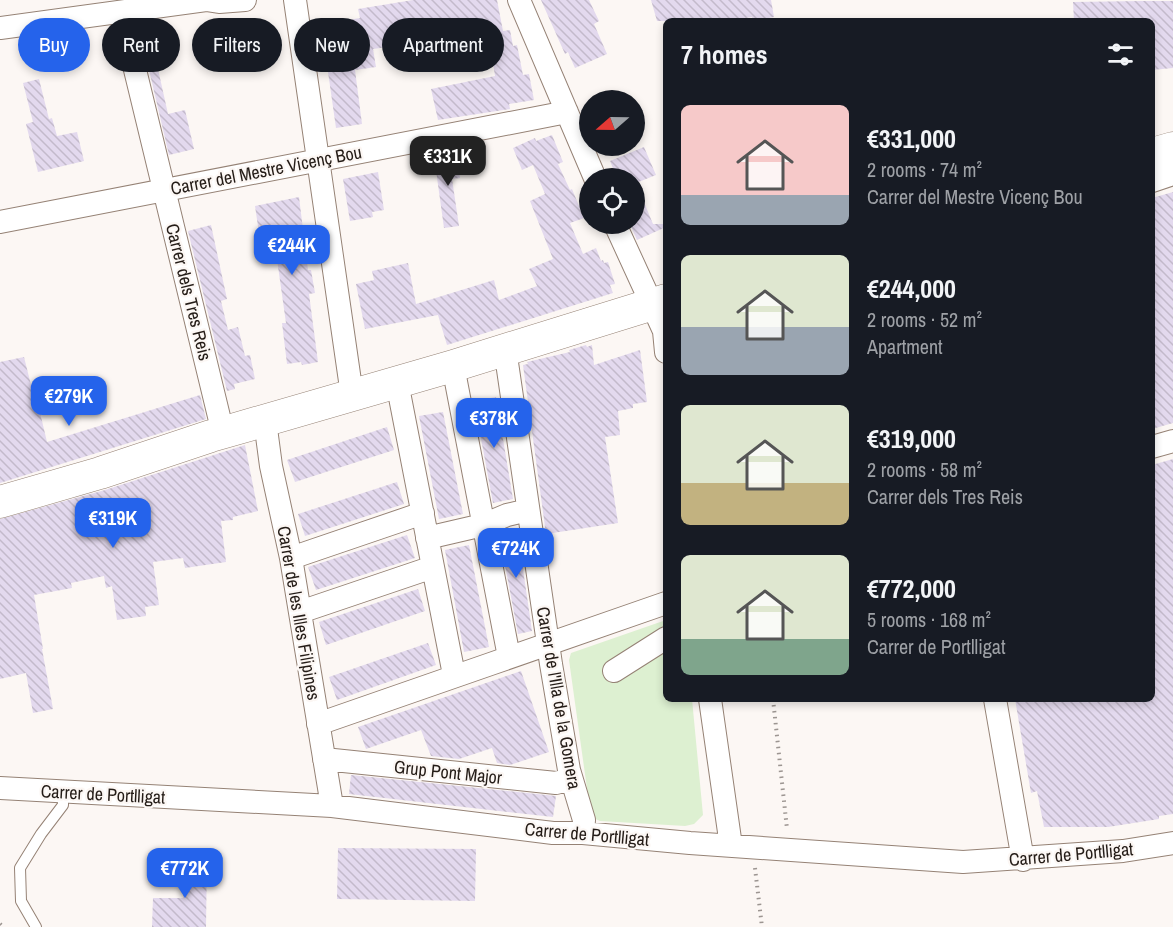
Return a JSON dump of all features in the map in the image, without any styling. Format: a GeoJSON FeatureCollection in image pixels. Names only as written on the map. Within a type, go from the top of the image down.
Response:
{"type":"FeatureCollection","features":[{"type":"Feature","properties":{"kind":"street"},"geometry":{"type":"LineString","coordinates":[[0,28],[206,0],[219,2],[245,0]]}},
{"type":"Feature","properties":{"kind":"street"},"geometry":{"type":"LineString","coordinates":[[295,0],[352,395]]}},
{"type":"Feature","properties":{"kind":"street"},"geometry":{"type":"LineString","coordinates":[[519,0],[591,168]]}},
{"type":"Feature","properties":{"kind":"street","name":"Carrer dels Tres Reis"},"geometry":{"type":"LineString","coordinates":[[121,12],[223,433]]}},
{"type":"Feature","properties":{"kind":"street","name":"Carrer del Mestre Vicenç Bou"},"geometry":{"type":"LineString","coordinates":[[0,222],[567,112]]}},
{"type":"Feature","properties":{"kind":"street"},"geometry":{"type":"LineString","coordinates":[[1155,153],[1173,148]]}},
{"type":"Feature","properties":{"kind":"street"},"geometry":{"type":"LineString","coordinates":[[1155,180],[1173,174]]}},
{"type":"Feature","properties":{"kind":"street"},"geometry":{"type":"LineString","coordinates":[[0,502],[505,349],[662,324],[620,234]]}},
{"type":"Feature","properties":{"kind":"street","name":"Carrer de l'Illa de la Gomera"},"geometry":{"type":"LineString","coordinates":[[505,349],[549,645],[571,779],[584,820],[583,833]]}},
{"type":"Feature","properties":{"kind":"street"},"geometry":{"type":"LineString","coordinates":[[453,366],[509,657]]}},
{"type":"Feature","properties":{"kind":"street"},"geometry":{"type":"LineString","coordinates":[[397,382],[454,675]]}},
{"type":"Feature","properties":{"kind":"street","name":"Carrer de les Illes Filipines"},"geometry":{"type":"LineString","coordinates":[[265,421],[271,466],[291,558],[332,806]]}},
{"type":"Feature","properties":{"kind":"street"},"geometry":{"type":"LineString","coordinates":[[1155,446],[1173,441]]}},
{"type":"Feature","properties":{"kind":"street"},"geometry":{"type":"LineString","coordinates":[[428,538],[483,525],[507,515],[528,510]]}},
{"type":"Feature","properties":{"kind":"street"},"geometry":{"type":"LineString","coordinates":[[291,558],[423,513]]}},
{"type":"Feature","properties":{"kind":"street"},"geometry":{"type":"LineString","coordinates":[[300,612],[433,567]]}},
{"type":"Feature","properties":{"kind":"street"},"geometry":{"type":"LineString","coordinates":[[318,724],[663,604]]}},
{"type":"Feature","properties":{"kind":"street"},"geometry":{"type":"LineString","coordinates":[[614,671],[663,640]]}},
{"type":"Feature","properties":{"kind":"street"},"geometry":{"type":"LineString","coordinates":[[711,702],[731,846]]}},
{"type":"Feature","properties":{"kind":"street"},"geometry":{"type":"LineString","coordinates":[[996,702],[1023,860]]}},
{"type":"Feature","properties":{"kind":"street","name":"Grup Pont Major"},"geometry":{"type":"LineString","coordinates":[[324,759],[556,783],[571,779]]}},
{"type":"Feature","properties":{"kind":"street","name":"Carrer de Portlligat"},"geometry":{"type":"LineString","coordinates":[[0,788],[332,806],[553,833],[583,833],[963,862],[1023,860],[1123,851],[1173,843]]}},
{"type":"Feature","properties":{"kind":"lane"},"geometry":{"type":"LineString","coordinates":[[36,927],[21,901],[20,868],[41,834],[63,805],[63,792]]}},
{"type":"Feature","properties":{"kind":"path"},"geometry":{"type":"LineString","coordinates":[[773,702],[787,838]]}},
{"type":"Feature","properties":{"kind":"path"},"geometry":{"type":"LineString","coordinates":[[754,861],[762,927]]}},
{"type":"Feature","properties":{"kind":"green space"},"geometry":{"type":"Polygon","coordinates":[[[663,621],[663,702],[692,702],[703,815],[694,824],[685,826],[600,821],[591,817],[569,660],[571,653],[663,621]]]}},
{"type":"Feature","properties":{"kind":"building"},"geometry":{"type":"Polygon","coordinates":[[[413,0],[497,0],[500,18],[382,18],[382,48],[373,49],[376,67],[370,68],[370,18],[360,18],[358,9],[413,0]]]}},
{"type":"Feature","properties":{"kind":"building"},"geometry":{"type":"Polygon","coordinates":[[[541,0],[589,0],[599,21],[594,24],[607,54],[575,68],[568,52],[565,54],[541,0]]]}},
{"type":"Feature","properties":{"kind":"building"},"geometry":{"type":"Polygon","coordinates":[[[651,0],[771,0],[774,17],[663,18],[663,21],[657,21],[651,0]]]}},
{"type":"Feature","properties":{"kind":"building"},"geometry":{"type":"Polygon","coordinates":[[[1173,1],[1173,68],[1155,70],[1155,18],[1074,18],[1073,2],[1173,1]]]}},
{"type":"Feature","properties":{"kind":"building"},"geometry":{"type":"Polygon","coordinates":[[[510,30],[513,46],[517,45],[523,75],[529,74],[534,100],[509,104],[510,109],[438,120],[431,89],[495,76],[494,72],[504,72],[504,31],[510,30]]]}},
{"type":"Feature","properties":{"kind":"building"},"geometry":{"type":"Polygon","coordinates":[[[150,72],[159,72],[168,114],[185,110],[194,149],[169,155],[150,72]]]}},
{"type":"Feature","properties":{"kind":"building"},"geometry":{"type":"Polygon","coordinates":[[[328,72],[355,72],[362,124],[336,128],[328,72]]]}},
{"type":"Feature","properties":{"kind":"building"},"geometry":{"type":"Polygon","coordinates":[[[39,79],[49,119],[52,118],[57,136],[77,132],[84,161],[38,172],[26,124],[33,122],[23,83],[39,79]]]}},
{"type":"Feature","properties":{"kind":"building"},"geometry":{"type":"Polygon","coordinates":[[[552,135],[563,162],[558,164],[579,206],[579,220],[570,223],[583,254],[596,248],[601,261],[608,262],[615,284],[610,285],[613,293],[447,345],[438,315],[365,329],[356,284],[374,280],[372,271],[408,263],[416,304],[494,280],[499,300],[537,286],[529,269],[553,259],[530,201],[545,194],[533,165],[522,170],[513,148],[535,138],[536,141],[552,135]]]}},
{"type":"Feature","properties":{"kind":"building"},"geometry":{"type":"Polygon","coordinates":[[[645,149],[656,175],[645,179],[645,168],[613,168],[610,161],[622,156],[645,156],[645,149]]]}},
{"type":"Feature","properties":{"kind":"building"},"geometry":{"type":"Polygon","coordinates":[[[456,153],[460,178],[452,179],[459,226],[444,228],[434,156],[456,153]]]}},
{"type":"Feature","properties":{"kind":"building"},"geometry":{"type":"Polygon","coordinates":[[[378,172],[384,210],[372,212],[373,217],[350,221],[343,179],[378,172]]]}},
{"type":"Feature","properties":{"kind":"building"},"geometry":{"type":"Polygon","coordinates":[[[1173,192],[1173,423],[1155,428],[1155,197],[1173,192]]]}},
{"type":"Feature","properties":{"kind":"building"},"geometry":{"type":"Polygon","coordinates":[[[299,197],[308,270],[311,270],[315,293],[309,294],[318,362],[302,365],[301,362],[287,364],[282,323],[286,323],[274,238],[260,240],[255,206],[299,197]]]}},
{"type":"Feature","properties":{"kind":"building"},"geometry":{"type":"Polygon","coordinates":[[[645,205],[653,224],[663,224],[663,228],[637,240],[634,234],[645,234],[645,205]]]}},
{"type":"Feature","properties":{"kind":"building"},"geometry":{"type":"Polygon","coordinates":[[[211,225],[227,299],[221,301],[228,330],[238,327],[245,356],[250,355],[255,379],[234,384],[235,389],[227,391],[188,231],[211,225]]]}},
{"type":"Feature","properties":{"kind":"building"},"geometry":{"type":"Polygon","coordinates":[[[586,345],[587,347],[592,345],[594,365],[640,350],[647,402],[633,404],[633,408],[618,411],[620,435],[605,437],[618,523],[546,534],[523,365],[528,364],[527,362],[570,352],[569,350],[586,345]]]}},
{"type":"Feature","properties":{"kind":"building"},"geometry":{"type":"Polygon","coordinates":[[[24,357],[47,442],[200,395],[206,419],[0,483],[0,362],[24,357]]]}},
{"type":"Feature","properties":{"kind":"building"},"geometry":{"type":"Polygon","coordinates":[[[496,397],[513,499],[493,503],[474,401],[496,397]]]}},
{"type":"Feature","properties":{"kind":"building"},"geometry":{"type":"Polygon","coordinates":[[[443,412],[463,514],[439,519],[419,416],[443,412]]]}},
{"type":"Feature","properties":{"kind":"building"},"geometry":{"type":"Polygon","coordinates":[[[387,427],[394,450],[295,482],[287,460],[387,427]]]}},
{"type":"Feature","properties":{"kind":"building"},"geometry":{"type":"Polygon","coordinates":[[[245,445],[258,511],[233,517],[233,520],[221,521],[226,562],[185,568],[183,558],[153,562],[159,605],[145,607],[146,616],[117,620],[112,586],[106,588],[104,576],[71,583],[72,588],[34,595],[53,709],[33,713],[26,673],[0,679],[0,519],[105,490],[245,445]]]}},
{"type":"Feature","properties":{"kind":"building"},"geometry":{"type":"Polygon","coordinates":[[[1173,459],[1173,814],[1159,816],[1159,819],[1108,827],[1044,827],[1037,791],[1031,793],[1016,702],[1155,702],[1155,464],[1173,459]]]}},
{"type":"Feature","properties":{"kind":"building"},"geometry":{"type":"Polygon","coordinates":[[[397,482],[404,504],[305,536],[298,514],[397,482]]]}},
{"type":"Feature","properties":{"kind":"building"},"geometry":{"type":"Polygon","coordinates":[[[517,528],[532,631],[518,634],[499,533],[517,528]]]}},
{"type":"Feature","properties":{"kind":"building"},"geometry":{"type":"Polygon","coordinates":[[[407,535],[415,558],[316,590],[308,567],[407,535]]]}},
{"type":"Feature","properties":{"kind":"building"},"geometry":{"type":"Polygon","coordinates":[[[469,545],[489,647],[464,652],[445,550],[469,545]]]}},
{"type":"Feature","properties":{"kind":"building"},"geometry":{"type":"Polygon","coordinates":[[[418,589],[425,611],[326,645],[319,622],[418,589]]]}},
{"type":"Feature","properties":{"kind":"building"},"geometry":{"type":"Polygon","coordinates":[[[428,643],[436,665],[337,700],[329,677],[428,643]]]}},
{"type":"Feature","properties":{"kind":"building"},"geometry":{"type":"Polygon","coordinates":[[[521,671],[549,752],[510,765],[497,763],[492,748],[459,759],[431,756],[421,730],[366,749],[358,727],[521,671]]]}},
{"type":"Feature","properties":{"kind":"building"},"geometry":{"type":"Polygon","coordinates":[[[351,775],[556,796],[553,817],[349,794],[351,775]]]}},
{"type":"Feature","properties":{"kind":"building"},"geometry":{"type":"Polygon","coordinates":[[[338,848],[476,849],[475,901],[337,899],[338,848]]]}},
{"type":"Feature","properties":{"kind":"building"},"geometry":{"type":"Polygon","coordinates":[[[184,857],[207,857],[206,927],[152,927],[153,898],[183,898],[184,857]]]}}]}
